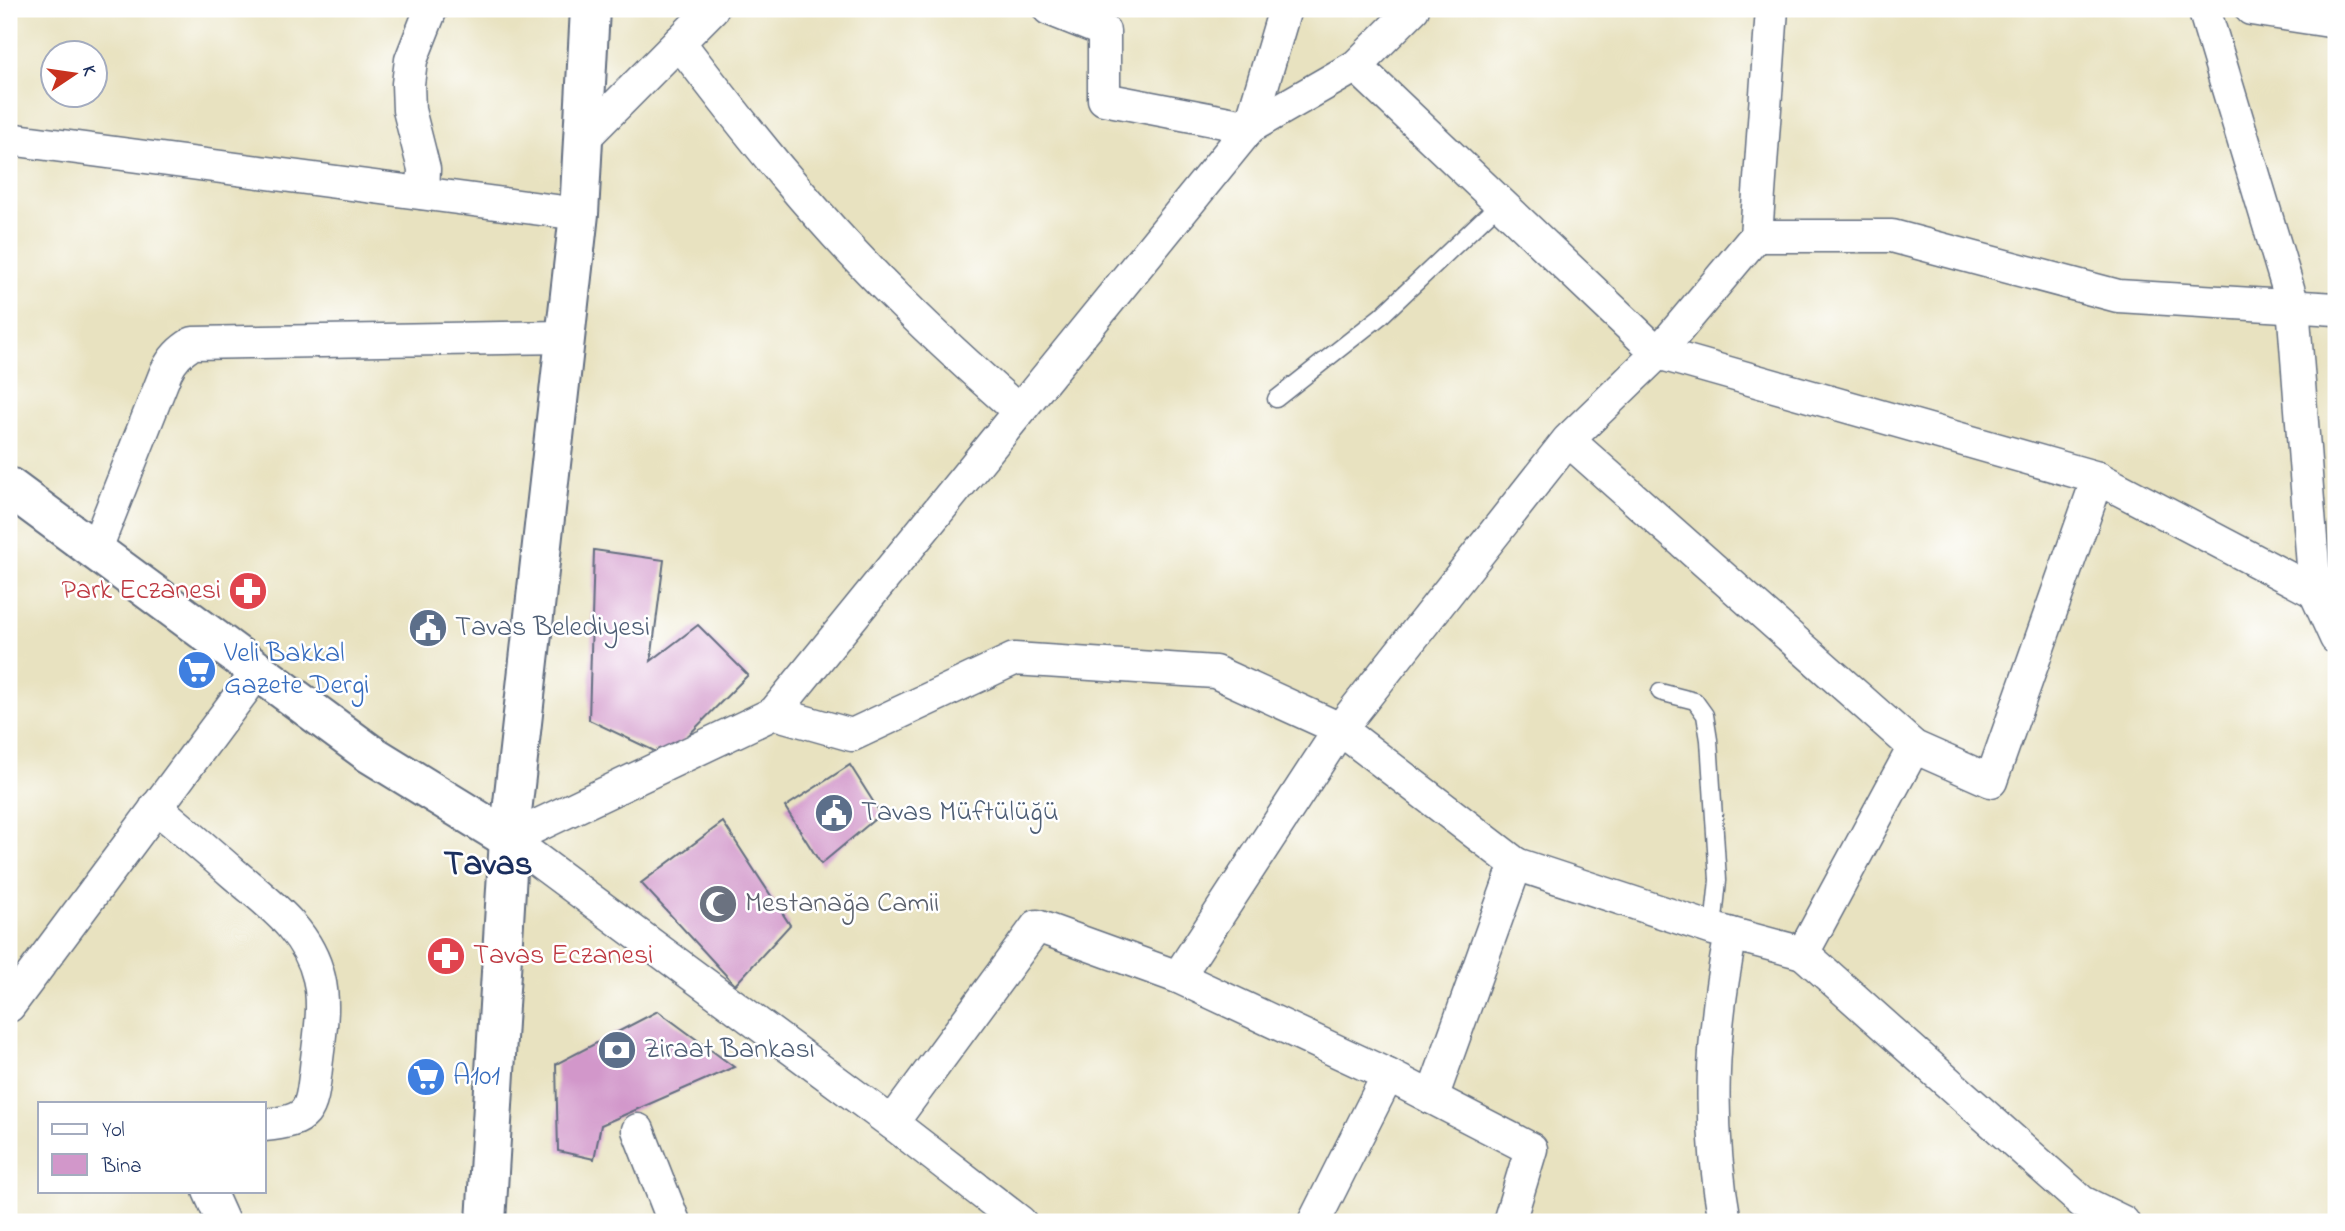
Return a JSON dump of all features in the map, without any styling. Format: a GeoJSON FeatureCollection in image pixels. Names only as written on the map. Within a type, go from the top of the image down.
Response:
{"type":"FeatureCollection","features":[{"type":"Feature","properties":{"kind":"main road"},"geometry":{"type":"LineString","coordinates":[[485,1222],[509,839],[579,214],[590,9]]}},
{"type":"Feature","properties":{"kind":"main road"},"geometry":{"type":"LineString","coordinates":[[9,487],[369,753],[509,839]]}},
{"type":"Feature","properties":{"kind":"street"},"geometry":{"type":"LineString","coordinates":[[422,193],[424,169],[409,110],[408,84],[411,60],[431,9]]}},
{"type":"Feature","properties":{"kind":"street"},"geometry":{"type":"LineString","coordinates":[[583,139],[712,9]]}},
{"type":"Feature","properties":{"kind":"street"},"geometry":{"type":"LineString","coordinates":[[1049,9],[1107,20],[1104,99],[1250,127]]}},
{"type":"Feature","properties":{"kind":"street"},"geometry":{"type":"LineString","coordinates":[[1250,127],[1285,9]]}},
{"type":"Feature","properties":{"kind":"street"},"geometry":{"type":"LineString","coordinates":[[1020,1222],[892,1123],[509,839],[774,713],[1250,127],[1356,66],[1413,9]]}},
{"type":"Feature","properties":{"kind":"street"},"geometry":{"type":"LineString","coordinates":[[1178,977],[1340,729],[1568,440],[1658,354],[1756,236],[1772,9]]}},
{"type":"Feature","properties":{"kind":"street"},"geometry":{"type":"LineString","coordinates":[[2204,9],[2293,305],[2315,592],[2336,638]]}},
{"type":"Feature","properties":{"kind":"street"},"geometry":{"type":"LineString","coordinates":[[2251,9],[2336,22]]}},
{"type":"Feature","properties":{"kind":"street"},"geometry":{"type":"LineString","coordinates":[[679,42],[731,111],[843,242],[909,310],[1018,411]]}},
{"type":"Feature","properties":{"kind":"street"},"geometry":{"type":"LineString","coordinates":[[1356,66],[1658,354],[2098,478],[2315,592]]}},
{"type":"Feature","properties":{"kind":"street"},"geometry":{"type":"LineString","coordinates":[[9,139],[579,214]]}},
{"type":"Feature","properties":{"kind":"street"},"geometry":{"type":"LineString","coordinates":[[1756,236],[1892,236],[2118,296],[2336,309]]}},
{"type":"Feature","properties":{"kind":"street"},"geometry":{"type":"LineString","coordinates":[[95,551],[166,372],[172,360],[193,343],[565,337]]}},
{"type":"Feature","properties":{"kind":"street"},"geometry":{"type":"LineString","coordinates":[[1568,440],[1914,747],[1991,781],[2098,478]]}},
{"type":"Feature","properties":{"kind":"street"},"geometry":{"type":"LineString","coordinates":[[774,713],[852,735],[1014,659],[1215,672],[1340,729],[1516,864],[1722,931],[1803,953],[2082,1202],[2123,1222]]}},
{"type":"Feature","properties":{"kind":"street"},"geometry":{"type":"LineString","coordinates":[[9,1006],[258,671]]}},
{"type":"Feature","properties":{"kind":"street"},"geometry":{"type":"LineString","coordinates":[[1803,953],[1914,747]]}},
{"type":"Feature","properties":{"kind":"street"},"geometry":{"type":"LineString","coordinates":[[156,807],[281,914],[294,928],[313,960],[319,978],[322,1006],[312,1103],[299,1118],[266,1125]]}},
{"type":"Feature","properties":{"kind":"street"},"geometry":{"type":"LineString","coordinates":[[1432,1098],[1516,864]]}},
{"type":"Feature","properties":{"kind":"street"},"geometry":{"type":"LineString","coordinates":[[892,1123],[1037,926],[1178,977],[1388,1075],[1531,1149],[1509,1222]]}},
{"type":"Feature","properties":{"kind":"street"},"geometry":{"type":"LineString","coordinates":[[1722,931],[1721,984],[1712,1083],[1713,1135],[1725,1222]]}},
{"type":"Feature","properties":{"kind":"street"},"geometry":{"type":"LineString","coordinates":[[1314,1222],[1388,1075]]}},
{"type":"Feature","properties":{"kind":"street"},"geometry":{"type":"LineString","coordinates":[[638,1130],[674,1222]]}},
{"type":"Feature","properties":{"kind":"street"},"geometry":{"type":"LineString","coordinates":[[209,1192],[223,1222]]}},
{"type":"Feature","properties":{"kind":"lane"},"geometry":{"type":"LineString","coordinates":[[1276,399],[1381,316],[1500,203]]}},
{"type":"Feature","properties":{"kind":"lane"},"geometry":{"type":"LineString","coordinates":[[1660,692],[1695,701],[1705,715],[1722,931]]}},
{"type":"Feature","properties":{"kind":"building"},"geometry":{"type":"Polygon","coordinates":[[[594,550],[664,560],[651,661],[698,625],[748,675],[667,757],[589,720],[594,550]]]}},
{"type":"Feature","properties":{"kind":"building"},"geometry":{"type":"Polygon","coordinates":[[[850,765],[881,814],[821,864],[785,807],[850,765]]]}},
{"type":"Feature","properties":{"kind":"building","name":"Mestanağa Camii"},"geometry":{"type":"Polygon","coordinates":[[[723,822],[790,925],[735,985],[641,883],[723,822]]]}},
{"type":"Feature","properties":{"kind":"building"},"geometry":{"type":"Polygon","coordinates":[[[658,1011],[734,1067],[601,1125],[594,1159],[558,1151],[556,1064],[658,1011]]]}},
{"type":"Feature","properties":{"kind":"place","name":"Park Eczanesi"},"geometry":{"type":"Point","coordinates":[248,591]}},
{"type":"Feature","properties":{"kind":"place","name":"Tavas Belediyesi"},"geometry":{"type":"Point","coordinates":[428,628]}},
{"type":"Feature","properties":{"kind":"place","name":"Veli Bakkal Gazete Dergi"},"geometry":{"type":"Point","coordinates":[197,670]}},
{"type":"Feature","properties":{"kind":"place","name":"Tavas Müftülüğü"},"geometry":{"type":"Point","coordinates":[834,813]}},
{"type":"Feature","properties":{"kind":"place","name":"Mestanağa Camii"},"geometry":{"type":"Point","coordinates":[718,904]}},
{"type":"Feature","properties":{"kind":"place","name":"Tavas Eczanesi"},"geometry":{"type":"Point","coordinates":[446,956]}},
{"type":"Feature","properties":{"kind":"place","name":"Ziraat Bankası"},"geometry":{"type":"Point","coordinates":[617,1050]}},
{"type":"Feature","properties":{"kind":"place","name":"A101"},"geometry":{"type":"Point","coordinates":[426,1077]}},
{"type":"Feature","properties":{"kind":"district","name":"Tavas"},"geometry":{"type":"Point","coordinates":[488,865]}}]}
